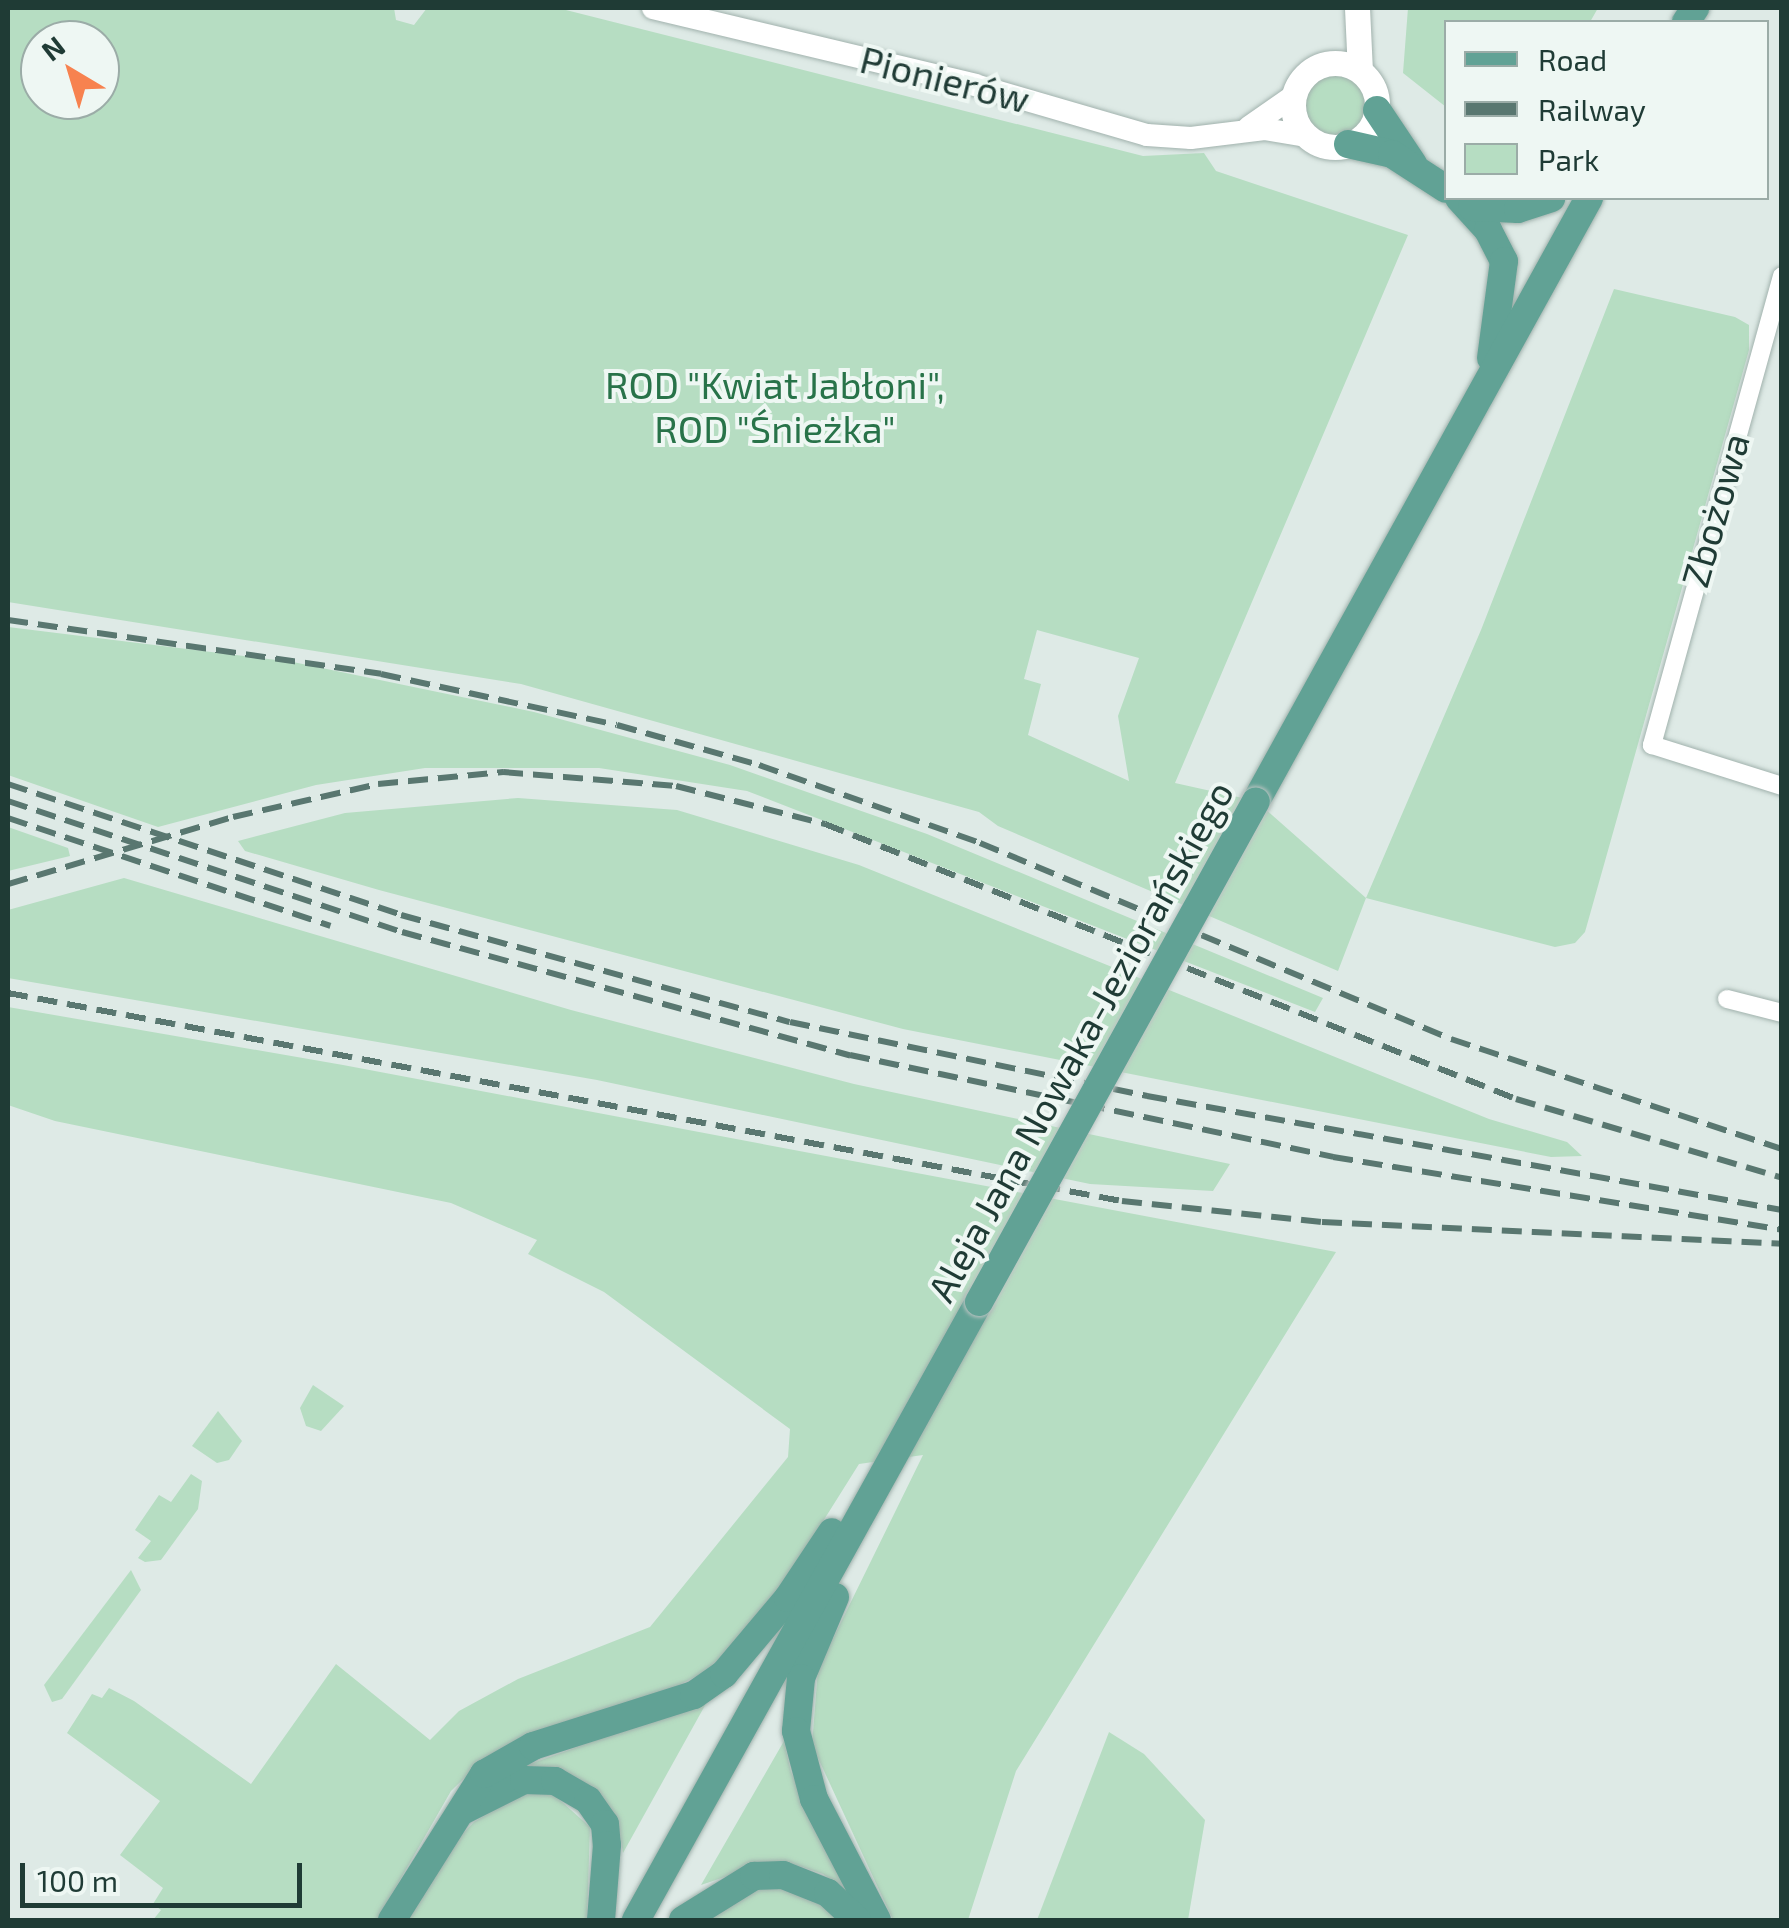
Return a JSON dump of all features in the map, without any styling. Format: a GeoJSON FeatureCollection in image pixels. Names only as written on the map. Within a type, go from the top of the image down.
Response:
{"type":"FeatureCollection","features":[{"type":"Feature","properties":{"kind":"main road"},"geometry":{"type":"LineString","coordinates":[[1356,12],[1294,95],[1295,117],[1307,136],[1324,146],[1348,144],[1414,165],[1444,187]]}},
{"type":"Feature","properties":{"kind":"main road"},"geometry":{"type":"LineString","coordinates":[[1356,12],[1360,71]]}},
{"type":"Feature","properties":{"kind":"main road"},"geometry":{"type":"LineString","coordinates":[[1318,67],[1339,64],[1360,71],[1374,88],[1376,110],[1368,130],[1348,144]]}},
{"type":"Feature","properties":{"kind":"main road"},"geometry":{"type":"LineString","coordinates":[[1376,110],[1414,165]]}},
{"type":"Feature","properties":{"kind":"main road"},"geometry":{"type":"LineString","coordinates":[[1465,202],[1518,210],[1546,200]]}},
{"type":"Feature","properties":{"kind":"main road","name":"Aleja Jana Nowaka-Jeziorańskiego"},"geometry":{"type":"LineString","coordinates":[[636,1920],[1588,200]]}},
{"type":"Feature","properties":{"kind":"main road"},"geometry":{"type":"LineString","coordinates":[[1465,202],[1498,245],[1505,277],[1486,384]]}},
{"type":"Feature","properties":{"kind":"main road"},"geometry":{"type":"LineString","coordinates":[[392,1920],[484,1774],[507,1759],[659,1709],[724,1674],[887,1466]]}},
{"type":"Feature","properties":{"kind":"main road"},"geometry":{"type":"LineString","coordinates":[[877,1920],[801,1768],[796,1706],[808,1654],[866,1539],[887,1466]]}},
{"type":"Feature","properties":{"kind":"main road"},"geometry":{"type":"LineString","coordinates":[[455,1817],[524,1780],[574,1789],[605,1824],[609,1871],[601,1920]]}},
{"type":"Feature","properties":{"kind":"main road"},"geometry":{"type":"LineString","coordinates":[[683,1920],[754,1876],[783,1875],[808,1880],[857,1920]]}},
{"type":"Feature","properties":{"kind":"street","name":"Pionierów"},"geometry":{"type":"LineString","coordinates":[[652,8],[974,85],[1147,135],[1191,138],[1238,131],[1307,136]]}},
{"type":"Feature","properties":{"kind":"street","name":"Pionierów"},"geometry":{"type":"LineString","coordinates":[[1238,131],[1266,119],[1294,95]]}},
{"type":"Feature","properties":{"kind":"street","name":"Zbożowa"},"geometry":{"type":"LineString","coordinates":[[1782,276],[1652,745],[1782,786]]}},
{"type":"Feature","properties":{"kind":"street"},"geometry":{"type":"LineString","coordinates":[[1727,999],[1782,1013]]}},
{"type":"Feature","properties":{"kind":"green space","name":"ROD \"Kwiat Jabłoni\", ROD \"Śnieżka\""},"geometry":{"type":"Polygon","coordinates":[[[8,8],[394,8],[396,20],[414,25],[427,8],[558,8],[1143,156],[1204,153],[1216,171],[1408,235],[1175,783],[1256,801],[1366,898],[1338,971],[998,826],[979,812],[521,684],[8,602],[8,8]],[[1037,630],[1024,679],[1041,684],[1028,735],[1129,781],[1118,716],[1139,658],[1037,630]]]}},
{"type":"Feature","properties":{"kind":"green space"},"geometry":{"type":"Polygon","coordinates":[[[1408,8],[1598,8],[1591,20],[1444,20],[1444,105],[1403,73],[1408,8]]]}},
{"type":"Feature","properties":{"kind":"green space"},"geometry":{"type":"Polygon","coordinates":[[[1335,74],[1357,83],[1366,105],[1357,127],[1335,136],[1313,127],[1304,105],[1313,83],[1335,74]]]}},
{"type":"Feature","properties":{"kind":"green space"},"geometry":{"type":"Polygon","coordinates":[[[1614,289],[1735,317],[1749,325],[1749,350],[1585,932],[1575,943],[1555,947],[1366,898],[1481,630],[1614,289]]]}},
{"type":"Feature","properties":{"kind":"green space"},"geometry":{"type":"Polygon","coordinates":[[[8,627],[293,662],[534,712],[730,765],[927,834],[1323,998],[1315,1012],[747,791],[599,768],[425,768],[316,785],[158,827],[8,775],[8,627]]]}},
{"type":"Feature","properties":{"kind":"green space"},"geometry":{"type":"Polygon","coordinates":[[[518,798],[677,810],[859,865],[1489,1119],[1567,1142],[1582,1156],[1551,1157],[903,1029],[379,890],[245,851],[238,841],[345,813],[518,798]]]}},
{"type":"Feature","properties":{"kind":"green space"},"geometry":{"type":"Polygon","coordinates":[[[8,827],[68,848],[70,856],[8,871],[8,827]]]}},
{"type":"Feature","properties":{"kind":"green space"},"geometry":{"type":"Polygon","coordinates":[[[124,878],[571,1010],[854,1084],[1230,1164],[1213,1191],[1090,1184],[597,1080],[8,978],[8,910],[124,878]]]}},
{"type":"Feature","properties":{"kind":"green space"},"geometry":{"type":"Polygon","coordinates":[[[8,1007],[343,1065],[1336,1252],[1016,1771],[968,1920],[893,1920],[812,1745],[818,1669],[923,1455],[859,1464],[778,1593],[711,1669],[663,1693],[526,1734],[485,1758],[451,1791],[377,1920],[153,1920],[161,1910],[153,1904],[163,1888],[120,1855],[160,1801],[67,1733],[92,1694],[102,1698],[109,1688],[134,1701],[251,1784],[336,1664],[430,1740],[459,1711],[518,1679],[650,1627],[788,1457],[790,1429],[604,1292],[528,1254],[537,1240],[451,1203],[55,1121],[8,1105],[8,1007]]]}},
{"type":"Feature","properties":{"kind":"green space"},"geometry":{"type":"Polygon","coordinates":[[[313,1385],[344,1406],[321,1431],[306,1426],[300,1408],[313,1385]]]}},
{"type":"Feature","properties":{"kind":"green space"},"geometry":{"type":"Polygon","coordinates":[[[218,1411],[242,1441],[229,1460],[217,1463],[192,1446],[218,1411]]]}},
{"type":"Feature","properties":{"kind":"green space"},"geometry":{"type":"Polygon","coordinates":[[[191,1474],[202,1481],[198,1509],[161,1560],[145,1562],[138,1558],[151,1541],[135,1530],[159,1495],[171,1502],[191,1474]]]}},
{"type":"Feature","properties":{"kind":"green space"},"geometry":{"type":"Polygon","coordinates":[[[131,1570],[141,1590],[62,1699],[52,1702],[44,1685],[131,1570]]]}},
{"type":"Feature","properties":{"kind":"green space"},"geometry":{"type":"Polygon","coordinates":[[[708,1700],[623,1853],[617,1818],[519,1768],[708,1700]]]}},
{"type":"Feature","properties":{"kind":"green space"},"geometry":{"type":"Polygon","coordinates":[[[1109,1732],[1144,1754],[1205,1820],[1188,1920],[1037,1920],[1109,1732]]]}},
{"type":"Feature","properties":{"kind":"green space"},"geometry":{"type":"Polygon","coordinates":[[[784,1741],[791,1772],[851,1894],[823,1874],[793,1864],[763,1864],[701,1885],[784,1741]]]}},
{"type":"Feature","properties":{"kind":"green space"},"geometry":{"type":"Polygon","coordinates":[[[527,1790],[552,1793],[590,1827],[587,1920],[406,1920],[448,1849],[474,1822],[527,1790]]]}},
{"type":"Feature","properties":{"kind":"green space"},"geometry":{"type":"Polygon","coordinates":[[[780,1887],[805,1893],[845,1920],[702,1920],[757,1890],[780,1887]]]}},
{"type":"Feature","properties":{"kind":"railway"},"geometry":{"type":"LineString","coordinates":[[8,620],[381,674],[617,725],[759,765],[980,843],[1451,1039],[1782,1149]]}},
{"type":"Feature","properties":{"kind":"railway"},"geometry":{"type":"LineString","coordinates":[[8,884],[233,817],[378,784],[503,772],[676,786],[825,824],[1516,1099],[1782,1178]]}},
{"type":"Feature","properties":{"kind":"railway"},"geometry":{"type":"LineString","coordinates":[[8,784],[401,915],[790,1022],[1147,1096],[1782,1210]]}},
{"type":"Feature","properties":{"kind":"railway"},"geometry":{"type":"LineString","coordinates":[[8,801],[402,932],[850,1055],[1333,1157],[1782,1230]]}},
{"type":"Feature","properties":{"kind":"railway"},"geometry":{"type":"LineString","coordinates":[[8,818],[330,926]]}},
{"type":"Feature","properties":{"kind":"railway"},"geometry":{"type":"LineString","coordinates":[[8,993],[1122,1201],[1322,1222],[1782,1244]]}}]}
